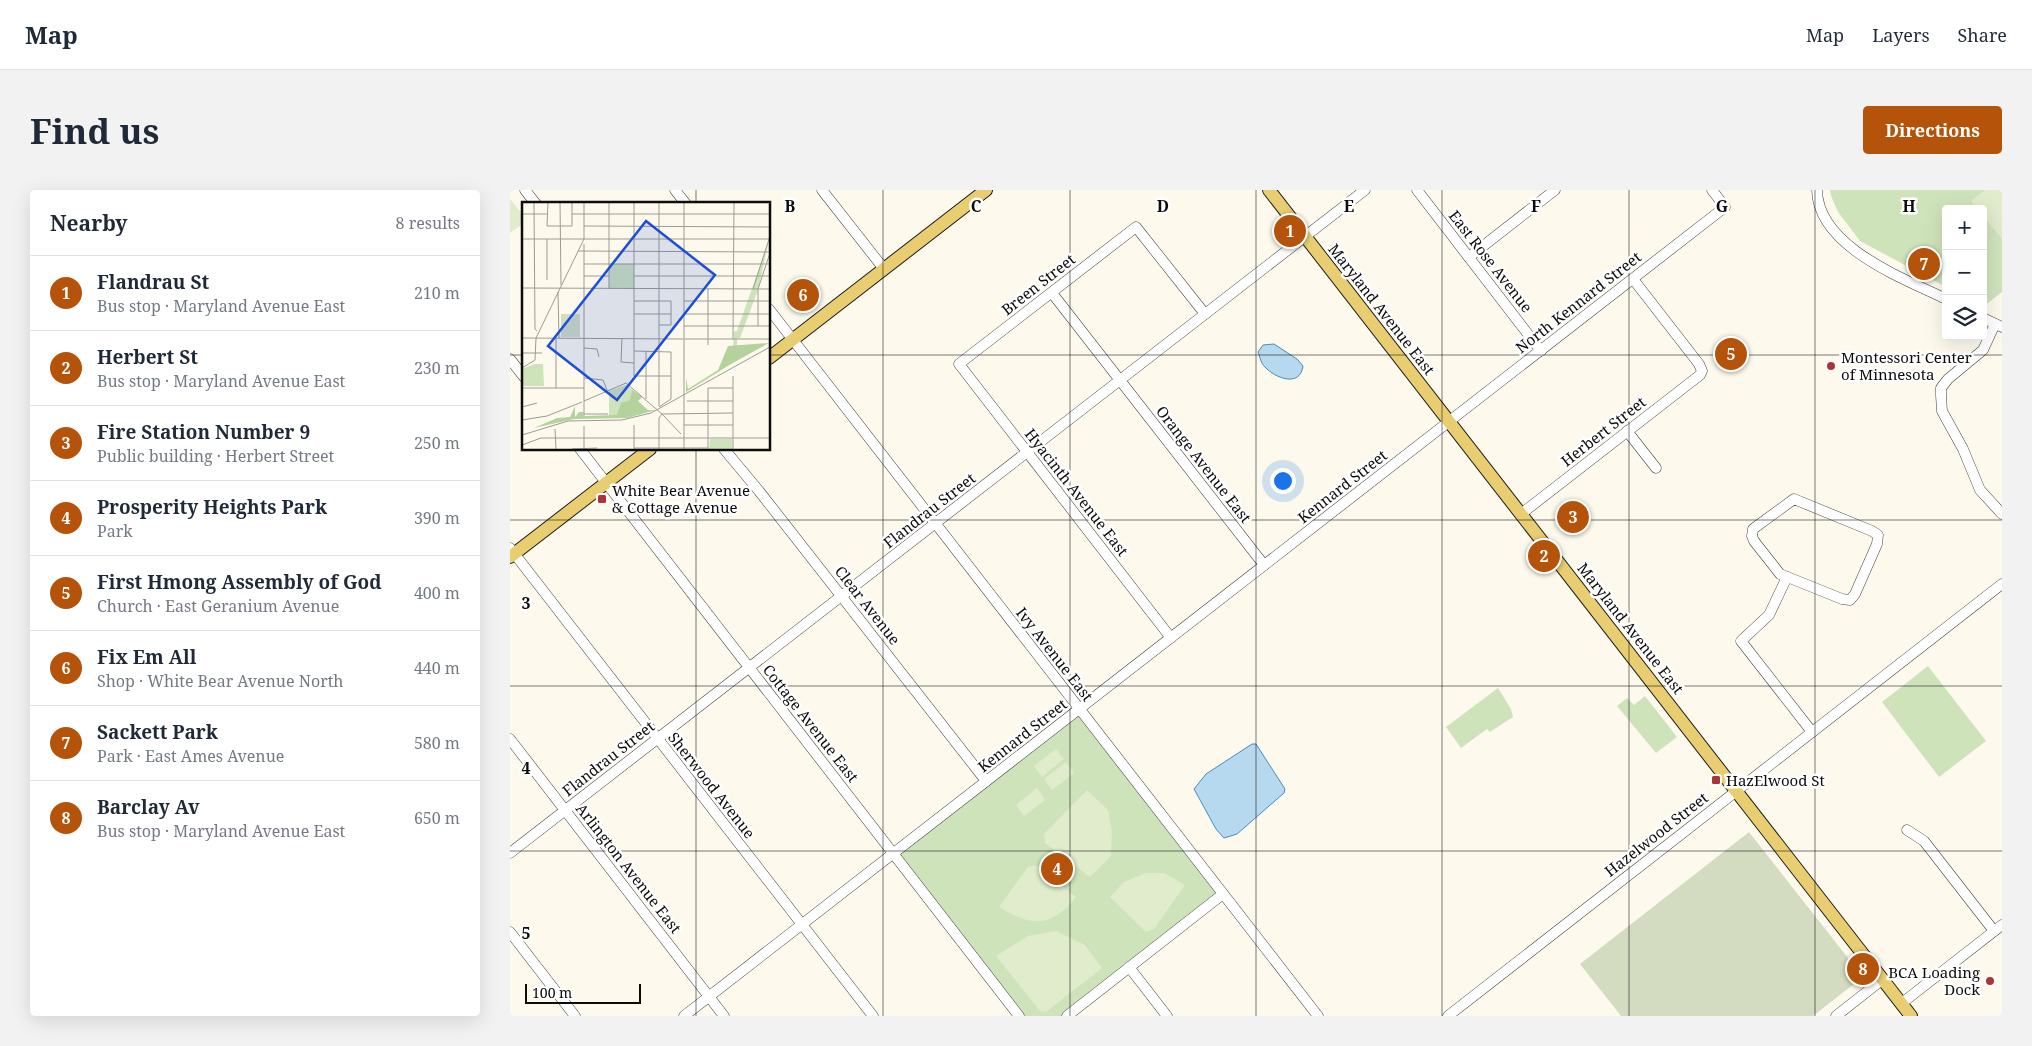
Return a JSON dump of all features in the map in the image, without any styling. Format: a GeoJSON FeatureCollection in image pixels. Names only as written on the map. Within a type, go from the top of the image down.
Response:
{"type":"FeatureCollection","features":[{"type":"Feature","properties":{"kind":"main road","name":"Maryland Avenue East"},"geometry":{"type":"LineString","coordinates":[[1269,190],[1911,1016]]}},
{"type":"Feature","properties":{"kind":"main road"},"geometry":{"type":"LineString","coordinates":[[770,357],[884,269],[977,193]]}},
{"type":"Feature","properties":{"kind":"main road"},"geometry":{"type":"LineString","coordinates":[[511,553],[649,450]]}},
{"type":"Feature","properties":{"kind":"street"},"geometry":{"type":"LineString","coordinates":[[525,190],[534,202]]}},
{"type":"Feature","properties":{"kind":"street"},"geometry":{"type":"LineString","coordinates":[[675,190],[684,202]]}},
{"type":"Feature","properties":{"kind":"street"},"geometry":{"type":"LineString","coordinates":[[822,190],[884,269]]}},
{"type":"Feature","properties":{"kind":"street","name":"Flandrau Street"},"geometry":{"type":"LineString","coordinates":[[510,853],[1365,190]]}},
{"type":"Feature","properties":{"kind":"street","name":"East Rose Avenue"},"geometry":{"type":"LineString","coordinates":[[1417,190],[1541,350]]}},
{"type":"Feature","properties":{"kind":"street"},"geometry":{"type":"LineString","coordinates":[[1468,257],[1555,190]]}},
{"type":"Feature","properties":{"kind":"street","name":"North Kennard Street"},"geometry":{"type":"LineString","coordinates":[[1449,422],[1725,206],[1712,190]]}},
{"type":"Feature","properties":{"kind":"street"},"geometry":{"type":"LineString","coordinates":[[1818,190],[1818,200],[1825,218],[1857,254],[1942,297]]}},
{"type":"Feature","properties":{"kind":"street","name":"Breen Street"},"geometry":{"type":"LineString","coordinates":[[959,364],[1136,227],[1205,314]]}},
{"type":"Feature","properties":{"kind":"street","name":"Herbert Street"},"geometry":{"type":"LineString","coordinates":[[1521,514],[1696,379],[1702,372],[1699,364],[1633,279]]}},
{"type":"Feature","properties":{"kind":"street","name":"Orange Avenue East"},"geometry":{"type":"LineString","coordinates":[[1052,293],[1264,565]]}},
{"type":"Feature","properties":{"kind":"street","name":"Ivy Avenue East"},"geometry":{"type":"LineString","coordinates":[[770,310],[1318,1016]]}},
{"type":"Feature","properties":{"kind":"street"},"geometry":{"type":"LineString","coordinates":[[1987,320],[1999,326],[1983,350],[1948,379],[1940,395],[1942,412],[1963,449],[1979,487],[2002,514]]}},
{"type":"Feature","properties":{"kind":"street"},"geometry":{"type":"LineString","coordinates":[[510,360],[522,375]]}},
{"type":"Feature","properties":{"kind":"street","name":"Hyacinth Avenue East"},"geometry":{"type":"LineString","coordinates":[[959,364],[1171,638]]}},
{"type":"Feature","properties":{"kind":"street","name":"Kennard Street"},"geometry":{"type":"LineString","coordinates":[[684,1016],[1449,422]]}},
{"type":"Feature","properties":{"kind":"street"},"geometry":{"type":"LineString","coordinates":[[1627,431],[1656,468]]}},
{"type":"Feature","properties":{"kind":"street","name":"Cottage Avenue East"},"geometry":{"type":"LineString","coordinates":[[581,450],[1019,1016]]}},
{"type":"Feature","properties":{"kind":"street","name":"Clear Avenue"},"geometry":{"type":"LineString","coordinates":[[725,450],[842,596],[986,781]]}},
{"type":"Feature","properties":{"kind":"street"},"geometry":{"type":"LineString","coordinates":[[1790,501],[1806,502],[1872,531],[1878,536],[1862,577],[1850,600],[1842,599],[1787,577],[1775,569],[1754,541],[1752,533],[1753,529],[1790,501]]}},
{"type":"Feature","properties":{"kind":"street","name":"Sherwood Avenue"},"geometry":{"type":"LineString","coordinates":[[511,553],[658,738],[873,1016]]}},
{"type":"Feature","properties":{"kind":"street"},"geometry":{"type":"LineString","coordinates":[[1787,577],[1769,616],[1741,641],[1812,732]]}},
{"type":"Feature","properties":{"kind":"street","name":"Hazelwood Street"},"geometry":{"type":"LineString","coordinates":[[1448,1016],[2002,584]]}},
{"type":"Feature","properties":{"kind":"street","name":"Arlington Avenue East"},"geometry":{"type":"LineString","coordinates":[[510,739],[724,1016]]}},
{"type":"Feature","properties":{"kind":"street"},"geometry":{"type":"LineString","coordinates":[[1902,1003],[1998,928],[1924,841],[1907,830]]}},
{"type":"Feature","properties":{"kind":"street"},"geometry":{"type":"LineString","coordinates":[[1067,1016],[1223,894]]}},
{"type":"Feature","properties":{"kind":"street"},"geometry":{"type":"LineString","coordinates":[[510,932],[575,1016]]}},
{"type":"Feature","properties":{"kind":"street"},"geometry":{"type":"LineString","coordinates":[[1130,967],[1167,1016]]}},
{"type":"Feature","properties":{"kind":"street"},"geometry":{"type":"LineString","coordinates":[[1836,1016],[1883,979]]}},
{"type":"Feature","properties":{"kind":"green space"},"geometry":{"type":"Polygon","coordinates":[[[1830,190],[2002,190],[2002,292],[1987,304],[1987,205],[1942,205],[1942,285],[1860,241],[1838,212],[1830,190]]]}},
{"type":"Feature","properties":{"kind":"green space"},"geometry":{"type":"Polygon","coordinates":[[[1985,190],[2002,190],[2002,239],[1987,221],[1987,205],[1974,205],[1971,201],[1985,190]]]}},
{"type":"Feature","properties":{"kind":"green space"},"geometry":{"type":"Polygon","coordinates":[[[510,199],[522,214],[522,225],[510,233],[510,199]]]}},
{"type":"Feature","properties":{"kind":"green space"},"geometry":{"type":"Polygon","coordinates":[[[1928,666],[1986,741],[1939,777],[1882,702],[1928,666]]]}},
{"type":"Feature","properties":{"kind":"green space"},"geometry":{"type":"Polygon","coordinates":[[[1498,688],[1511,709],[1513,717],[1490,732],[1487,729],[1461,748],[1446,727],[1498,688]]]}},
{"type":"Feature","properties":{"kind":"green space"},"geometry":{"type":"Polygon","coordinates":[[[1645,696],[1677,737],[1656,753],[1617,706],[1627,698],[1634,705],[1645,696]]]}},
{"type":"Feature","properties":{"kind":"green space"},"geometry":{"type":"Polygon","coordinates":[[[1079,709],[1223,894],[1067,1016],[1019,1016],[897,850],[1079,709]]]}},
{"type":"Feature","properties":{"kind":"green space"},"geometry":{"type":"Polygon","coordinates":[[[1056,749],[1064,759],[1042,777],[1034,766],[1056,749]]]}},
{"type":"Feature","properties":{"kind":"green space"},"geometry":{"type":"Polygon","coordinates":[[[1066,762],[1074,773],[1052,790],[1044,779],[1066,762]]]}},
{"type":"Feature","properties":{"kind":"green space"},"geometry":{"type":"Polygon","coordinates":[[[1037,788],[1045,800],[1024,816],[1016,805],[1037,788]]]}},
{"type":"Feature","properties":{"kind":"green space"},"geometry":{"type":"Polygon","coordinates":[[[1087,790],[1108,810],[1112,832],[1111,856],[1090,877],[1045,843],[1044,834],[1087,790]]]}},
{"type":"Feature","properties":{"kind":"green space"},"geometry":{"type":"Polygon","coordinates":[[[1749,832],[1863,977],[1813,1016],[1621,1016],[1580,964],[1749,832]]]}},
{"type":"Feature","properties":{"kind":"green space"},"geometry":{"type":"Polygon","coordinates":[[[1036,865],[1076,897],[1067,907],[1049,919],[1031,921],[1011,914],[999,907],[1028,867],[1036,865]]]}},
{"type":"Feature","properties":{"kind":"green space"},"geometry":{"type":"Polygon","coordinates":[[[1145,873],[1164,873],[1185,885],[1154,929],[1146,932],[1110,897],[1124,882],[1145,873]]]}},
{"type":"Feature","properties":{"kind":"green space"},"geometry":{"type":"Polygon","coordinates":[[[1056,931],[1085,945],[1102,968],[1046,1012],[1040,1011],[996,956],[1028,936],[1056,931]]]}},
{"type":"Feature","properties":{"kind":"water"},"geometry":{"type":"Polygon","coordinates":[[[1274,344],[1297,359],[1303,366],[1301,373],[1297,377],[1287,379],[1275,375],[1262,364],[1258,352],[1263,345],[1274,344]]]}},
{"type":"Feature","properties":{"kind":"water"},"geometry":{"type":"Polygon","coordinates":[[[1252,744],[1256,744],[1285,789],[1284,793],[1237,834],[1224,838],[1216,829],[1194,789],[1206,774],[1252,744]]]}},
{"type":"Feature","properties":{"kind":"place","name":"Flandrau St"},"geometry":{"type":"Point","coordinates":[1290,231]}},
{"type":"Feature","properties":{"kind":"place","name":"Sackett Park"},"geometry":{"type":"Point","coordinates":[1924,264]}},
{"type":"Feature","properties":{"kind":"place","name":"Fix Em All"},"geometry":{"type":"Point","coordinates":[803,295]}},
{"type":"Feature","properties":{"kind":"place","name":"First Hmong Assembly of God"},"geometry":{"type":"Point","coordinates":[1731,354]}},
{"type":"Feature","properties":{"kind":"place","name":"Montessori Center of Minnesota"},"geometry":{"type":"Point","coordinates":[1831,366]}},
{"type":"Feature","properties":{"kind":"place","name":"White Bear Avenue & Cottage Avenue"},"geometry":{"type":"Point","coordinates":[602,499]}},
{"type":"Feature","properties":{"kind":"place","name":"Fire Station Number 9"},"geometry":{"type":"Point","coordinates":[1573,517]}},
{"type":"Feature","properties":{"kind":"place","name":"Herbert St"},"geometry":{"type":"Point","coordinates":[1544,556]}},
{"type":"Feature","properties":{"kind":"place","name":"HazElwood St"},"geometry":{"type":"Point","coordinates":[1716,780]}},
{"type":"Feature","properties":{"kind":"place","name":"Prosperity Heights Park"},"geometry":{"type":"Point","coordinates":[1057,869]}},
{"type":"Feature","properties":{"kind":"place","name":"Barclay Av"},"geometry":{"type":"Point","coordinates":[1863,969]}},
{"type":"Feature","properties":{"kind":"place","name":"BCA Loading Dock"},"geometry":{"type":"Point","coordinates":[1990,981]}}]}
